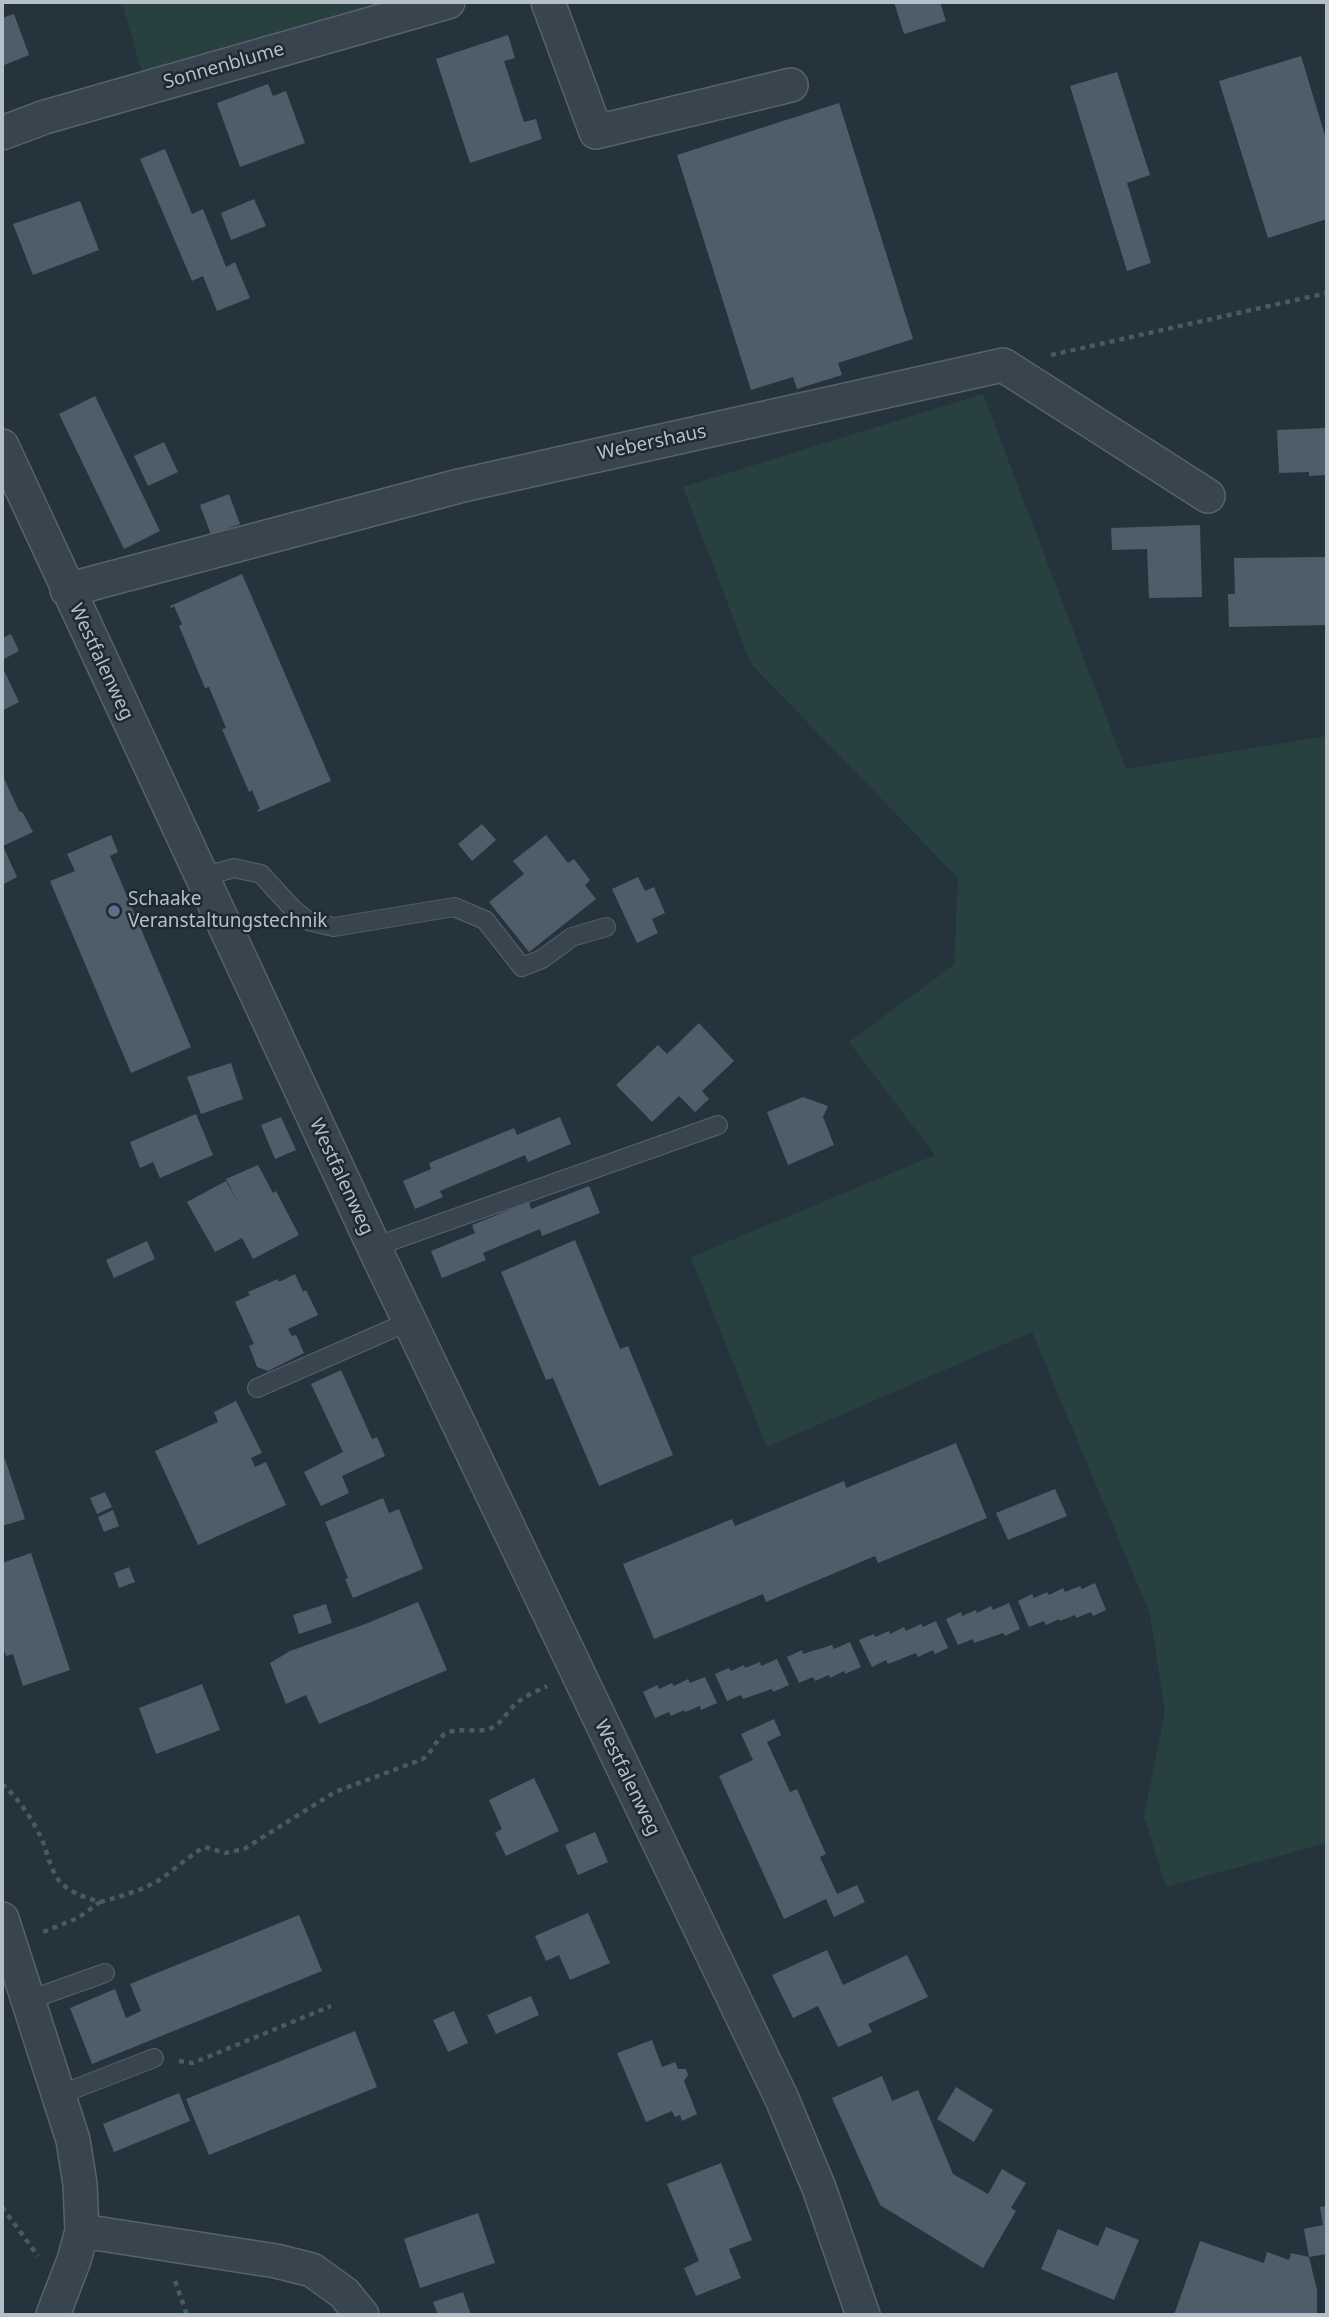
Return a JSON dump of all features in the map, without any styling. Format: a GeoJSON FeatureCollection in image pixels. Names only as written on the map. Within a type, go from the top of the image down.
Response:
{"type":"FeatureCollection","features":[{"type":"Feature","properties":{"kind":"street","name":"Sonnenblume"},"geometry":{"type":"LineString","coordinates":[[2,134],[45,117],[448,2]]}},
{"type":"Feature","properties":{"kind":"street"},"geometry":{"type":"LineString","coordinates":[[548,2],[596,132],[791,85]]}},
{"type":"Feature","properties":{"kind":"street"},"geometry":{"type":"LineString","coordinates":[[1003,365],[1208,496]]}},
{"type":"Feature","properties":{"kind":"street","name":"Webershaus"},"geometry":{"type":"LineString","coordinates":[[67,590],[458,486],[1003,365]]}},
{"type":"Feature","properties":{"kind":"street","name":"Westfalenweg"},"geometry":{"type":"LineString","coordinates":[[2,446],[374,1247],[782,2099],[870,2314]]}},
{"type":"Feature","properties":{"kind":"street"},"geometry":{"type":"LineString","coordinates":[[6,1931],[73,2140],[80,2184],[82,2231],[58,2303]]}},
{"type":"Feature","properties":{"kind":"street"},"geometry":{"type":"LineString","coordinates":[[82,2231],[276,2261],[312,2270],[344,2293],[362,2315]]}},
{"type":"Feature","properties":{"kind":"lane"},"geometry":{"type":"LineString","coordinates":[[202,877],[234,868],[261,874],[293,909],[309,921],[334,927],[454,907],[485,920],[522,967],[542,959],[572,936],[606,927]]}},
{"type":"Feature","properties":{"kind":"lane","name":"Westfalenweg"},"geometry":{"type":"LineString","coordinates":[[374,1247],[718,1125]]}},
{"type":"Feature","properties":{"kind":"lane"},"geometry":{"type":"LineString","coordinates":[[257,1388],[410,1321]]}},
{"type":"Feature","properties":{"kind":"lane"},"geometry":{"type":"LineString","coordinates":[[29,2000],[105,1973]]}},
{"type":"Feature","properties":{"kind":"lane"},"geometry":{"type":"LineString","coordinates":[[59,2095],[154,2058]]}},
{"type":"Feature","properties":{"kind":"path"},"geometry":{"type":"LineString","coordinates":[[1003,365],[1327,293]]}},
{"type":"Feature","properties":{"kind":"path"},"geometry":{"type":"LineString","coordinates":[[6,1931],[78,1918],[100,1902],[127,1895],[156,1882],[190,1855],[205,1847],[225,1853],[244,1849],[335,1791],[423,1759],[446,1734],[463,1729],[486,1730],[495,1726],[518,1702],[576,1671]]}},
{"type":"Feature","properties":{"kind":"path"},"geometry":{"type":"LineString","coordinates":[[2,1784],[16,1797],[41,1839],[55,1875],[62,1884],[79,1895],[100,1902]]}},
{"type":"Feature","properties":{"kind":"path"},"geometry":{"type":"LineString","coordinates":[[154,2058],[193,2063],[331,2006]]}},
{"type":"Feature","properties":{"kind":"path"},"geometry":{"type":"LineString","coordinates":[[2,2207],[58,2303]]}},
{"type":"Feature","properties":{"kind":"green space"},"geometry":{"type":"Polygon","coordinates":[[[122,2],[412,2],[145,83],[122,2]]]}},
{"type":"Feature","properties":{"kind":"green space"},"geometry":{"type":"Polygon","coordinates":[[[983,394],[1126,769],[1327,736],[1327,1843],[1166,1887],[1144,1816],[1165,1712],[1150,1614],[1032,1332],[767,1447],[691,1257],[935,1155],[849,1042],[954,965],[958,878],[751,664],[683,487],[983,394]]]}},
{"type":"Feature","properties":{"kind":"building"},"geometry":{"type":"Polygon","coordinates":[[[894,2],[940,2],[946,21],[904,34],[894,2]]]}},
{"type":"Feature","properties":{"kind":"building"},"geometry":{"type":"Polygon","coordinates":[[[14,14],[29,55],[2,66],[2,18],[14,14]]]}},
{"type":"Feature","properties":{"kind":"building"},"geometry":{"type":"Polygon","coordinates":[[[508,35],[515,58],[504,61],[524,122],[536,119],[542,139],[470,163],[436,59],[508,35]]]}},
{"type":"Feature","properties":{"kind":"building"},"geometry":{"type":"Polygon","coordinates":[[[1301,56],[1327,142],[1327,219],[1268,238],[1219,81],[1301,56]]]}},
{"type":"Feature","properties":{"kind":"building"},"geometry":{"type":"Polygon","coordinates":[[[1117,72],[1150,175],[1127,183],[1151,263],[1127,271],[1070,86],[1117,72]]]}},
{"type":"Feature","properties":{"kind":"building"},"geometry":{"type":"Polygon","coordinates":[[[268,84],[273,96],[286,91],[305,143],[240,167],[217,103],[268,84]]]}},
{"type":"Feature","properties":{"kind":"building"},"geometry":{"type":"Polygon","coordinates":[[[839,103],[913,339],[838,363],[842,375],[797,389],[793,377],[751,390],[677,155],[839,103]]]}},
{"type":"Feature","properties":{"kind":"building"},"geometry":{"type":"Polygon","coordinates":[[[165,149],[192,214],[203,209],[226,267],[235,262],[250,298],[217,311],[203,276],[192,281],[140,159],[165,149]]]}},
{"type":"Feature","properties":{"kind":"building"},"geometry":{"type":"Polygon","coordinates":[[[254,199],[266,226],[231,240],[221,213],[254,199]]]}},
{"type":"Feature","properties":{"kind":"building"},"geometry":{"type":"Polygon","coordinates":[[[80,201],[99,250],[33,275],[13,224],[80,201]]]}},
{"type":"Feature","properties":{"kind":"building"},"geometry":{"type":"Polygon","coordinates":[[[95,396],[160,531],[124,549],[59,414],[95,396]]]}},
{"type":"Feature","properties":{"kind":"building"},"geometry":{"type":"Polygon","coordinates":[[[1327,428],[1327,475],[1309,476],[1309,472],[1279,473],[1277,430],[1327,428]]]}},
{"type":"Feature","properties":{"kind":"building"},"geometry":{"type":"Polygon","coordinates":[[[164,442],[178,472],[148,486],[134,456],[164,442]]]}},
{"type":"Feature","properties":{"kind":"building"},"geometry":{"type":"Polygon","coordinates":[[[229,494],[240,524],[211,535],[200,505],[229,494]]]}},
{"type":"Feature","properties":{"kind":"building"},"geometry":{"type":"Polygon","coordinates":[[[1200,525],[1202,597],[1149,598],[1147,549],[1112,550],[1111,528],[1200,525]]]}},
{"type":"Feature","properties":{"kind":"building"},"geometry":{"type":"Polygon","coordinates":[[[1326,557],[1327,625],[1229,627],[1228,594],[1235,594],[1234,558],[1326,557]]]}},
{"type":"Feature","properties":{"kind":"building"},"geometry":{"type":"Polygon","coordinates":[[[242,574],[331,781],[258,812],[260,809],[252,790],[249,792],[222,729],[226,728],[209,687],[205,688],[179,626],[182,624],[174,606],[170,606],[242,574]]]}},
{"type":"Feature","properties":{"kind":"building"},"geometry":{"type":"Polygon","coordinates":[[[11,634],[19,651],[2,660],[2,638],[11,634]]]}},
{"type":"Feature","properties":{"kind":"building"},"geometry":{"type":"Polygon","coordinates":[[[2,666],[19,702],[2,711],[2,666]]]}},
{"type":"Feature","properties":{"kind":"building"},"geometry":{"type":"Polygon","coordinates":[[[2,774],[19,811],[23,813],[33,832],[3,846],[17,877],[2,885],[2,774]]]}},
{"type":"Feature","properties":{"kind":"building"},"geometry":{"type":"Polygon","coordinates":[[[482,824],[496,840],[472,861],[458,844],[482,824]]]}},
{"type":"Feature","properties":{"kind":"building"},"geometry":{"type":"Polygon","coordinates":[[[111,835],[118,852],[110,856],[191,1047],[131,1073],[50,881],[75,871],[67,854],[111,835]]]}},
{"type":"Feature","properties":{"kind":"building"},"geometry":{"type":"Polygon","coordinates":[[[546,835],[568,863],[574,859],[590,880],[585,885],[596,899],[529,952],[489,902],[524,874],[513,861],[546,835]]]}},
{"type":"Feature","properties":{"kind":"building"},"geometry":{"type":"Polygon","coordinates":[[[638,877],[645,891],[654,887],[665,913],[652,919],[658,933],[637,943],[612,889],[638,877]]]}},
{"type":"Feature","properties":{"kind":"building"},"geometry":{"type":"Polygon","coordinates":[[[699,1023],[734,1061],[702,1091],[709,1099],[695,1112],[679,1096],[652,1122],[616,1085],[658,1045],[667,1054],[699,1023]]]}},
{"type":"Feature","properties":{"kind":"building"},"geometry":{"type":"Polygon","coordinates":[[[231,1063],[243,1099],[201,1114],[187,1077],[231,1063]]]}},
{"type":"Feature","properties":{"kind":"building"},"geometry":{"type":"Polygon","coordinates":[[[803,1097],[828,1106],[823,1117],[834,1145],[788,1165],[767,1112],[803,1097]]]}},
{"type":"Feature","properties":{"kind":"building"},"geometry":{"type":"Polygon","coordinates":[[[196,1114],[213,1155],[160,1178],[153,1162],[140,1168],[130,1142],[196,1114]]]}},
{"type":"Feature","properties":{"kind":"building"},"geometry":{"type":"Polygon","coordinates":[[[281,1117],[296,1150],[275,1159],[261,1125],[281,1117]]]}},
{"type":"Feature","properties":{"kind":"building"},"geometry":{"type":"Polygon","coordinates":[[[560,1117],[571,1144],[528,1162],[525,1155],[440,1191],[443,1197],[415,1209],[403,1181],[431,1169],[429,1163],[514,1128],[517,1135],[560,1117]]]}},
{"type":"Feature","properties":{"kind":"building"},"geometry":{"type":"Polygon","coordinates":[[[258,1165],[273,1193],[276,1191],[299,1235],[253,1259],[242,1238],[215,1252],[187,1202],[226,1181],[240,1206],[226,1179],[258,1165]]]}},
{"type":"Feature","properties":{"kind":"building"},"geometry":{"type":"Polygon","coordinates":[[[589,1186],[600,1213],[542,1236],[540,1229],[483,1253],[486,1260],[442,1278],[431,1251],[475,1233],[472,1225],[529,1202],[531,1209],[589,1186]]]}},
{"type":"Feature","properties":{"kind":"building"},"geometry":{"type":"Polygon","coordinates":[[[575,1240],[620,1349],[628,1346],[673,1455],[599,1486],[553,1378],[546,1380],[501,1272],[575,1240]]]}},
{"type":"Feature","properties":{"kind":"building"},"geometry":{"type":"Polygon","coordinates":[[[147,1241],[155,1259],[114,1278],[106,1260],[147,1241]]]}},
{"type":"Feature","properties":{"kind":"building"},"geometry":{"type":"Polygon","coordinates":[[[295,1274],[318,1315],[288,1329],[292,1336],[296,1335],[304,1353],[268,1371],[257,1367],[249,1346],[254,1344],[235,1302],[250,1295],[248,1292],[295,1274]]]}},
{"type":"Feature","properties":{"kind":"building"},"geometry":{"type":"Polygon","coordinates":[[[341,1370],[372,1439],[377,1437],[385,1456],[342,1476],[349,1493],[321,1506],[304,1472],[343,1452],[311,1384],[341,1370]]]}},
{"type":"Feature","properties":{"kind":"building"},"geometry":{"type":"Polygon","coordinates":[[[236,1401],[262,1453],[251,1458],[255,1467],[266,1462],[286,1505],[198,1545],[155,1451],[218,1422],[214,1412],[236,1401]]]}},
{"type":"Feature","properties":{"kind":"building"},"geometry":{"type":"Polygon","coordinates":[[[956,1443],[987,1518],[878,1563],[875,1556],[766,1602],[763,1594],[654,1639],[623,1564],[732,1519],[735,1526],[844,1481],[846,1488],[956,1443]]]}},
{"type":"Feature","properties":{"kind":"building"},"geometry":{"type":"Polygon","coordinates":[[[5,1459],[25,1519],[2,1526],[2,1460],[5,1459]]]}},
{"type":"Feature","properties":{"kind":"building"},"geometry":{"type":"Polygon","coordinates":[[[1055,1489],[1067,1516],[1008,1540],[996,1513],[1055,1489]]]}},
{"type":"Feature","properties":{"kind":"building"},"geometry":{"type":"Polygon","coordinates":[[[105,1492],[112,1507],[97,1514],[90,1498],[105,1492]]]}},
{"type":"Feature","properties":{"kind":"building"},"geometry":{"type":"Polygon","coordinates":[[[383,1498],[389,1513],[399,1509],[423,1569],[353,1598],[345,1579],[348,1578],[325,1522],[383,1498]]]}},
{"type":"Feature","properties":{"kind":"building"},"geometry":{"type":"Polygon","coordinates":[[[113,1510],[119,1526],[104,1532],[98,1517],[113,1510]]]}},
{"type":"Feature","properties":{"kind":"building"},"geometry":{"type":"Polygon","coordinates":[[[31,1553],[70,1670],[23,1686],[13,1654],[6,1656],[2,1644],[2,1563],[31,1553]]]}},
{"type":"Feature","properties":{"kind":"building"},"geometry":{"type":"Polygon","coordinates":[[[129,1567],[135,1582],[119,1588],[114,1573],[129,1567]]]}},
{"type":"Feature","properties":{"kind":"building"},"geometry":{"type":"Polygon","coordinates":[[[1095,1583],[1106,1610],[1093,1616],[1091,1612],[1076,1618],[1075,1615],[1060,1621],[1059,1619],[1046,1625],[1044,1621],[1029,1627],[1018,1601],[1032,1594],[1034,1598],[1063,1588],[1065,1592],[1095,1583]]]}},
{"type":"Feature","properties":{"kind":"building"},"geometry":{"type":"Polygon","coordinates":[[[418,1602],[447,1670],[319,1724],[306,1695],[286,1704],[270,1663],[290,1651],[418,1602]]]}},
{"type":"Feature","properties":{"kind":"building"},"geometry":{"type":"Polygon","coordinates":[[[1009,1603],[1020,1629],[1005,1636],[1003,1633],[974,1643],[973,1639],[958,1645],[946,1619],[961,1612],[962,1616],[991,1606],[993,1610],[1009,1603]]]}},
{"type":"Feature","properties":{"kind":"building"},"geometry":{"type":"Polygon","coordinates":[[[326,1604],[332,1623],[299,1634],[293,1615],[326,1604]]]}},
{"type":"Feature","properties":{"kind":"building"},"geometry":{"type":"Polygon","coordinates":[[[936,1621],[948,1648],[935,1654],[933,1650],[918,1657],[916,1653],[888,1664],[886,1660],[872,1667],[859,1640],[889,1631],[890,1634],[904,1627],[906,1631],[921,1624],[923,1627],[936,1621]]]}},
{"type":"Feature","properties":{"kind":"building"},"geometry":{"type":"Polygon","coordinates":[[[850,1642],[861,1667],[830,1678],[829,1675],[815,1681],[813,1677],[799,1683],[787,1657],[802,1650],[803,1654],[832,1645],[834,1649],[850,1642]]]}},
{"type":"Feature","properties":{"kind":"building"},"geometry":{"type":"Polygon","coordinates":[[[777,1659],[789,1685],[773,1692],[772,1689],[743,1699],[741,1695],[727,1701],[715,1674],[729,1668],[731,1671],[760,1662],[761,1666],[777,1659]]]}},
{"type":"Feature","properties":{"kind":"building"},"geometry":{"type":"Polygon","coordinates":[[[705,1677],[717,1703],[701,1710],[700,1706],[671,1716],[669,1712],[655,1718],[643,1692],[657,1685],[659,1689],[672,1683],[674,1686],[688,1679],[690,1683],[705,1677]]]}},
{"type":"Feature","properties":{"kind":"building"},"geometry":{"type":"Polygon","coordinates":[[[202,1684],[220,1730],[156,1754],[139,1708],[202,1684]]]}},
{"type":"Feature","properties":{"kind":"building"},"geometry":{"type":"Polygon","coordinates":[[[774,1719],[781,1735],[767,1742],[790,1792],[797,1789],[826,1854],[820,1857],[837,1894],[857,1885],[865,1902],[834,1917],[826,1899],[784,1919],[719,1776],[753,1760],[741,1734],[774,1719]]]}},
{"type":"Feature","properties":{"kind":"building"},"geometry":{"type":"Polygon","coordinates":[[[534,1778],[559,1831],[506,1856],[495,1833],[502,1829],[489,1800],[534,1778]]]}},
{"type":"Feature","properties":{"kind":"building"},"geometry":{"type":"Polygon","coordinates":[[[595,1832],[608,1862],[578,1875],[565,1845],[595,1832]]]}},
{"type":"Feature","properties":{"kind":"building"},"geometry":{"type":"Polygon","coordinates":[[[588,1913],[610,1963],[570,1980],[559,1955],[546,1961],[535,1936],[588,1913]]]}},
{"type":"Feature","properties":{"kind":"building"},"geometry":{"type":"Polygon","coordinates":[[[299,1915],[322,1971],[92,2064],[70,2008],[115,1989],[126,2018],[141,2011],[130,1984],[299,1915]]]}},
{"type":"Feature","properties":{"kind":"building"},"geometry":{"type":"Polygon","coordinates":[[[827,1950],[843,1985],[907,1955],[928,1997],[868,2024],[872,2032],[838,2047],[818,2006],[793,2018],[772,1975],[827,1950]]]}},
{"type":"Feature","properties":{"kind":"building"},"geometry":{"type":"Polygon","coordinates":[[[531,1996],[539,2015],[496,2034],[487,2015],[531,1996]]]}},
{"type":"Feature","properties":{"kind":"building"},"geometry":{"type":"Polygon","coordinates":[[[454,2011],[468,2043],[448,2052],[433,2020],[454,2011]]]}},
{"type":"Feature","properties":{"kind":"building"},"geometry":{"type":"Polygon","coordinates":[[[355,2031],[377,2087],[209,2155],[186,2099],[355,2031]]]}},
{"type":"Feature","properties":{"kind":"building"},"geometry":{"type":"Polygon","coordinates":[[[652,2040],[662,2067],[675,2062],[678,2069],[686,2069],[688,2075],[684,2081],[697,2114],[682,2121],[680,2115],[675,2117],[672,2111],[646,2122],[617,2053],[652,2040]]]}},
{"type":"Feature","properties":{"kind":"building"},"geometry":{"type":"Polygon","coordinates":[[[882,2076],[892,2101],[918,2090],[953,2174],[988,2194],[1002,2169],[1026,2183],[1011,2208],[1016,2211],[983,2268],[880,2205],[832,2098],[882,2076]]]}},
{"type":"Feature","properties":{"kind":"building"},"geometry":{"type":"Polygon","coordinates":[[[956,2087],[993,2110],[974,2142],[937,2119],[956,2087]]]}},
{"type":"Feature","properties":{"kind":"building"},"geometry":{"type":"Polygon","coordinates":[[[179,2093],[190,2121],[114,2152],[103,2124],[179,2093]]]}},
{"type":"Feature","properties":{"kind":"building"},"geometry":{"type":"Polygon","coordinates":[[[721,2163],[752,2240],[729,2249],[741,2278],[696,2296],[684,2268],[699,2261],[667,2184],[721,2163]]]}},
{"type":"Feature","properties":{"kind":"building"},"geometry":{"type":"Polygon","coordinates":[[[1327,2206],[1327,2254],[1309,2257],[1304,2229],[1323,2225],[1320,2207],[1327,2206]]]}},
{"type":"Feature","properties":{"kind":"building"},"geometry":{"type":"Polygon","coordinates":[[[478,2213],[495,2263],[420,2288],[404,2239],[478,2213]]]}},
{"type":"Feature","properties":{"kind":"building"},"geometry":{"type":"Polygon","coordinates":[[[1106,2227],[1139,2240],[1114,2300],[1041,2269],[1058,2229],[1098,2246],[1106,2227]]]}},
{"type":"Feature","properties":{"kind":"building"},"geometry":{"type":"Polygon","coordinates":[[[1200,2241],[1264,2263],[1267,2252],[1289,2260],[1291,2253],[1309,2257],[1317,2290],[1317,2315],[1174,2315],[1200,2241]]]}},
{"type":"Feature","properties":{"kind":"building"},"geometry":{"type":"Polygon","coordinates":[[[463,2292],[471,2315],[438,2315],[433,2302],[463,2292]]]}},
{"type":"Feature","properties":{"kind":"place","name":"Schaake Veranstaltungstechnik"},"geometry":{"type":"Point","coordinates":[114,911]}}]}
